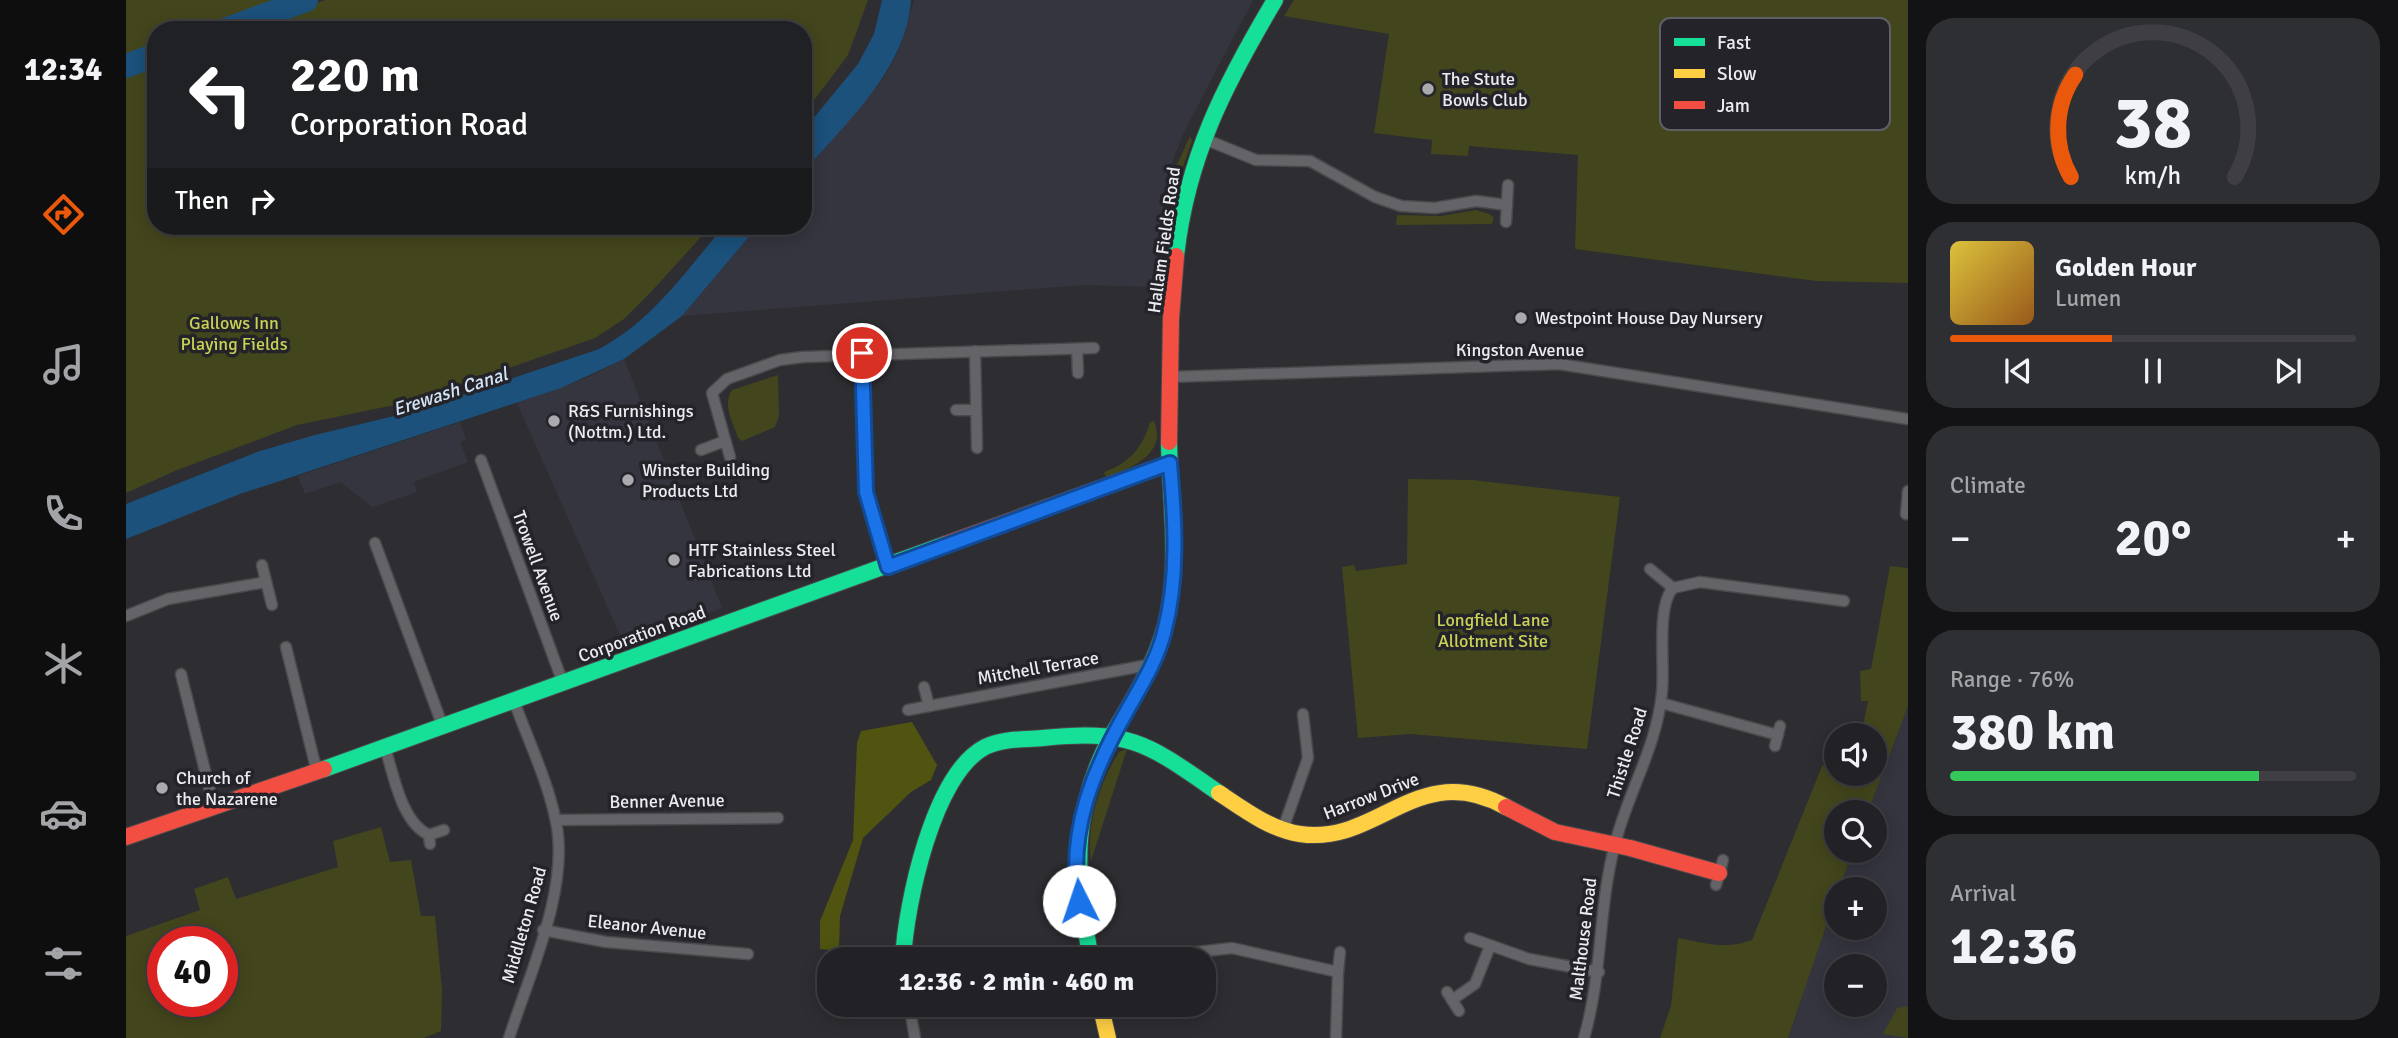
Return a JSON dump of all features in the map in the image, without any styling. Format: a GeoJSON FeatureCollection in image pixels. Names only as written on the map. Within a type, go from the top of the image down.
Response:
{"type":"FeatureCollection","features":[{"type":"Feature","properties":{"kind":"street","name":"Hallam Fields Road"},"geometry":{"type":"LineString","coordinates":[[1089,947],[1077,886],[1079,835],[1091,782],[1153,664],[1164,633],[1175,569],[1170,463],[1172,305],[1191,176],[1202,138],[1219,99],[1275,0]]}},
{"type":"Feature","properties":{"kind":"street"},"geometry":{"type":"LineString","coordinates":[[1202,138],[1256,160],[1310,161],[1375,197],[1401,206],[1435,208],[1476,201],[1507,205]]}},
{"type":"Feature","properties":{"kind":"street"},"geometry":{"type":"LineString","coordinates":[[1506,222],[1508,185]]}},
{"type":"Feature","properties":{"kind":"street"},"geometry":{"type":"LineString","coordinates":[[730,457],[711,400],[714,389],[722,382],[790,358],[862,353],[1094,348]]}},
{"type":"Feature","properties":{"kind":"street"},"geometry":{"type":"LineString","coordinates":[[1077,349],[1078,373]]}},
{"type":"Feature","properties":{"kind":"street"},"geometry":{"type":"LineString","coordinates":[[975,351],[976,448]]}},
{"type":"Feature","properties":{"kind":"street"},"geometry":{"type":"LineString","coordinates":[[862,353],[866,492],[888,567]]}},
{"type":"Feature","properties":{"kind":"street","name":"Kingston Avenue"},"geometry":{"type":"LineString","coordinates":[[1170,377],[1559,364],[1908,419]]}},
{"type":"Feature","properties":{"kind":"street"},"geometry":{"type":"LineString","coordinates":[[956,410],[975,410]]}},
{"type":"Feature","properties":{"kind":"street"},"geometry":{"type":"LineString","coordinates":[[701,450],[724,441]]}},
{"type":"Feature","properties":{"kind":"street","name":"Trowell Avenue"},"geometry":{"type":"LineString","coordinates":[[481,460],[562,683]]}},
{"type":"Feature","properties":{"kind":"street","name":"Corporation Road"},"geometry":{"type":"LineString","coordinates":[[126,837],[385,748],[1170,463]]}},
{"type":"Feature","properties":{"kind":"street"},"geometry":{"type":"LineString","coordinates":[[1906,514],[1908,491]]}},
{"type":"Feature","properties":{"kind":"street"},"geometry":{"type":"LineString","coordinates":[[375,543],[443,727]]}},
{"type":"Feature","properties":{"kind":"street"},"geometry":{"type":"LineString","coordinates":[[380,555],[391,551]]}},
{"type":"Feature","properties":{"kind":"street"},"geometry":{"type":"LineString","coordinates":[[262,565],[272,606]]}},
{"type":"Feature","properties":{"kind":"street"},"geometry":{"type":"LineString","coordinates":[[1650,569],[1673,588],[1700,582],[1844,601]]}},
{"type":"Feature","properties":{"kind":"street"},"geometry":{"type":"LineString","coordinates":[[126,615],[168,598],[266,582]]}},
{"type":"Feature","properties":{"kind":"street","name":"Thistle Road"},"geometry":{"type":"LineString","coordinates":[[1614,844],[1642,774],[1661,703],[1664,617],[1668,595],[1673,588]]}},
{"type":"Feature","properties":{"kind":"street"},"geometry":{"type":"LineString","coordinates":[[286,647],[317,772]]}},
{"type":"Feature","properties":{"kind":"street","name":"Mitchell Terrace"},"geometry":{"type":"LineString","coordinates":[[908,710],[1153,664]]}},
{"type":"Feature","properties":{"kind":"street"},"geometry":{"type":"LineString","coordinates":[[181,674],[214,807]]}},
{"type":"Feature","properties":{"kind":"street"},"geometry":{"type":"LineString","coordinates":[[924,687],[929,706]]}},
{"type":"Feature","properties":{"kind":"street","name":"Middleton Road"},"geometry":{"type":"LineString","coordinates":[[509,1038],[543,930],[559,868],[556,820],[514,701]]}},
{"type":"Feature","properties":{"kind":"street"},"geometry":{"type":"LineString","coordinates":[[1661,703],[1778,736]]}},
{"type":"Feature","properties":{"kind":"street"},"geometry":{"type":"LineString","coordinates":[[1283,829],[1308,758],[1303,714]]}},
{"type":"Feature","properties":{"kind":"street"},"geometry":{"type":"LineString","coordinates":[[904,947],[910,903],[921,860],[938,813],[966,760],[989,746],[1064,736],[1114,734]]}},
{"type":"Feature","properties":{"kind":"street","name":"Harrow Drive"},"geometry":{"type":"LineString","coordinates":[[1114,734],[1162,754],[1283,829],[1320,836],[1360,825],[1430,793],[1465,791],[1498,800],[1554,832],[1614,844],[1719,873]]}},
{"type":"Feature","properties":{"kind":"street"},"geometry":{"type":"LineString","coordinates":[[385,748],[406,810],[418,828],[430,840],[444,830]]}},
{"type":"Feature","properties":{"kind":"street","name":"Benner Avenue"},"geometry":{"type":"LineString","coordinates":[[556,820],[778,818]]}},
{"type":"Feature","properties":{"kind":"street","name":"Malthouse Road"},"geometry":{"type":"LineString","coordinates":[[1584,1038],[1599,972],[1607,882],[1614,844]]}},
{"type":"Feature","properties":{"kind":"street","name":"Eleanor Avenue"},"geometry":{"type":"LineString","coordinates":[[543,930],[606,942],[748,954]]}},
{"type":"Feature","properties":{"kind":"street"},"geometry":{"type":"LineString","coordinates":[[1470,938],[1549,964],[1599,972]]}},
{"type":"Feature","properties":{"kind":"street"},"geometry":{"type":"LineString","coordinates":[[1459,1011],[1450,996],[1475,984],[1490,946]]}},
{"type":"Feature","properties":{"kind":"street"},"geometry":{"type":"LineString","coordinates":[[1216,949],[1232,948],[1338,972]]}},
{"type":"Feature","properties":{"kind":"street"},"geometry":{"type":"LineString","coordinates":[[1336,1038],[1339,952]]}},
{"type":"Feature","properties":{"kind":"street"},"geometry":{"type":"LineString","coordinates":[[911,1017],[915,1038]]}},
{"type":"Feature","properties":{"kind":"street"},"geometry":{"type":"LineString","coordinates":[[1103,1017],[1108,1038]]}},
{"type":"Feature","properties":{"kind":"shaded area"},"geometry":{"type":"Polygon","coordinates":[[[914,0],[1253,0],[1184,132],[1173,160],[1164,192],[1157,287],[1083,285],[682,316],[750,235],[812,235],[812,162],[882,80],[898,52],[914,0]]]}},
{"type":"Feature","properties":{"kind":"shaded area"},"geometry":{"type":"Polygon","coordinates":[[[624,359],[722,608],[624,644],[517,403],[586,378],[624,359]]]}},
{"type":"Feature","properties":{"kind":"shaded area"},"geometry":{"type":"Polygon","coordinates":[[[460,422],[466,439],[460,442],[468,462],[414,482],[417,492],[372,507],[341,482],[305,494],[298,476],[460,422]]]}},
{"type":"Feature","properties":{"kind":"shaded area"},"geometry":{"type":"Polygon","coordinates":[[[1908,706],[1908,1038],[1788,1038],[1824,932],[1824,940],[1887,940],[1887,877],[1843,877],[1849,863],[1887,863],[1887,800],[1873,800],[1878,786],[1887,786],[1887,762],[1908,706]]]}},
{"type":"Feature","properties":{"kind":"shaded area"},"geometry":{"type":"Polygon","coordinates":[[[912,722],[937,765],[931,780],[911,792],[863,838],[840,916],[839,947],[820,947],[820,921],[853,840],[857,743],[861,731],[912,722]]]}},
{"type":"Feature","properties":{"kind":"green space"},"geometry":{"type":"Polygon","coordinates":[[[126,0],[276,0],[226,21],[147,21],[147,50],[126,58],[126,0]]]}},
{"type":"Feature","properties":{"kind":"green space"},"geometry":{"type":"Polygon","coordinates":[[[325,0],[868,0],[848,55],[812,103],[812,21],[268,21],[325,0]]]}},
{"type":"Feature","properties":{"kind":"green space"},"geometry":{"type":"Polygon","coordinates":[[[1294,0],[1908,0],[1908,283],[1816,281],[1575,249],[1578,155],[1469,146],[1468,156],[1431,154],[1432,140],[1374,133],[1389,34],[1284,16],[1294,0]]]}},
{"type":"Feature","properties":{"kind":"green space","name":"Gallows Inn Playing Fields"},"geometry":{"type":"Polygon","coordinates":[[[147,65],[147,235],[703,235],[624,319],[595,338],[414,401],[297,425],[177,470],[126,493],[126,73],[147,65]]]}},
{"type":"Feature","properties":{"kind":"green space"},"geometry":{"type":"Polygon","coordinates":[[[1190,136],[1192,141],[1174,192],[1168,200],[1176,167],[1190,136]]]}},
{"type":"Feature","properties":{"kind":"green space"},"geometry":{"type":"Polygon","coordinates":[[[1476,210],[1490,214],[1494,218],[1492,224],[1396,225],[1397,215],[1441,216],[1476,210]]]}},
{"type":"Feature","properties":{"kind":"green space"},"geometry":{"type":"Polygon","coordinates":[[[778,375],[779,416],[775,427],[742,441],[738,438],[728,408],[732,390],[778,375]]]}},
{"type":"Feature","properties":{"kind":"green space"},"geometry":{"type":"Polygon","coordinates":[[[1154,421],[1156,443],[1151,451],[1126,470],[1106,477],[1104,472],[1121,464],[1134,453],[1144,439],[1150,422],[1154,421]]]}},
{"type":"Feature","properties":{"kind":"green space","name":"Longfield Lane Allotment Site"},"geometry":{"type":"Polygon","coordinates":[[[1408,479],[1473,480],[1620,497],[1587,749],[1410,734],[1358,738],[1342,567],[1354,565],[1356,571],[1407,564],[1408,479]]]}},
{"type":"Feature","properties":{"kind":"green space"},"geometry":{"type":"Polygon","coordinates":[[[1890,566],[1908,568],[1908,706],[1887,762],[1887,723],[1863,723],[1868,701],[1861,701],[1860,671],[1871,669],[1890,566]]]}},
{"type":"Feature","properties":{"kind":"green space"},"geometry":{"type":"Polygon","coordinates":[[[1127,749],[1091,861],[1090,832],[1100,791],[1119,752],[1127,749]]]}},
{"type":"Feature","properties":{"kind":"green space"},"geometry":{"type":"Polygon","coordinates":[[[1824,765],[1824,786],[1878,786],[1873,800],[1824,800],[1824,863],[1849,863],[1843,877],[1824,877],[1824,932],[1788,1038],[1660,1038],[1671,1006],[1678,938],[1724,945],[1752,940],[1824,765]]]}},
{"type":"Feature","properties":{"kind":"green space"},"geometry":{"type":"Polygon","coordinates":[[[381,827],[390,862],[411,860],[421,916],[435,916],[442,990],[441,1031],[424,1038],[126,1038],[126,936],[147,929],[147,1017],[238,1017],[238,926],[154,926],[200,910],[194,889],[228,877],[236,899],[338,867],[333,841],[381,827]]]}},
{"type":"Feature","properties":{"kind":"green space"},"geometry":{"type":"Polygon","coordinates":[[[1908,1006],[1908,1038],[1883,1034],[1897,1008],[1908,1006]]]}},
{"type":"Feature","properties":{"kind":"water"},"geometry":{"type":"Polygon","coordinates":[[[882,0],[911,0],[907,25],[886,72],[855,114],[812,163],[812,120],[858,64],[874,34],[882,0]]]}},
{"type":"Feature","properties":{"kind":"water"},"geometry":{"type":"Polygon","coordinates":[[[717,235],[750,235],[682,316],[624,359],[561,388],[240,494],[126,539],[126,504],[260,451],[415,411],[599,349],[636,324],[682,277],[717,235]]]}},
{"type":"Feature","properties":{"kind":"waterway"},"geometry":{"type":"LineString","coordinates":[[249,21],[306,0]]}},
{"type":"Feature","properties":{"kind":"waterway"},"geometry":{"type":"LineString","coordinates":[[126,66],[147,58]]}},
{"type":"Feature","properties":{"kind":"traffic: fast"},"geometry":{"type":"LineString","coordinates":[[1176,256],[1189,186],[1211,122],[1240,62],[1275,0]]}},
{"type":"Feature","properties":{"kind":"traffic: fast"},"geometry":{"type":"LineString","coordinates":[[1089,947],[1079,873],[1082,819],[1098,765],[1148,670],[1165,627],[1174,558],[1169,442]]}},
{"type":"Feature","properties":{"kind":"traffic: fast"},"geometry":{"type":"LineString","coordinates":[[324,769],[946,544]]}},
{"type":"Feature","properties":{"kind":"traffic: fast"},"geometry":{"type":"LineString","coordinates":[[904,947],[917,875],[937,811],[951,784],[967,762],[985,747],[1006,741],[1073,736],[1119,739],[1156,752],[1219,793]]}},
{"type":"Feature","properties":{"kind":"traffic: slow"},"geometry":{"type":"LineString","coordinates":[[1219,793],[1268,823],[1300,834],[1328,834],[1353,828],[1422,797],[1447,792],[1475,795],[1506,807]]}},
{"type":"Feature","properties":{"kind":"traffic: slow"},"geometry":{"type":"LineString","coordinates":[[1103,1017],[1108,1038]]}},
{"type":"Feature","properties":{"kind":"traffic: jam"},"geometry":{"type":"LineString","coordinates":[[1169,442],[1171,318],[1176,256]]}},
{"type":"Feature","properties":{"kind":"traffic: jam"},"geometry":{"type":"LineString","coordinates":[[946,544],[1170,463]]}},
{"type":"Feature","properties":{"kind":"traffic: jam"},"geometry":{"type":"LineString","coordinates":[[126,837],[324,769]]}},
{"type":"Feature","properties":{"kind":"traffic: jam"},"geometry":{"type":"LineString","coordinates":[[1506,807],[1555,832],[1630,848],[1719,873]]}},
{"type":"Feature","properties":{"kind":"place","name":"The Stute Bowls Club"},"geometry":{"type":"Point","coordinates":[1428,89]}},
{"type":"Feature","properties":{"kind":"place","name":"Westpoint House Day Nursery"},"geometry":{"type":"Point","coordinates":[1521,318]}},
{"type":"Feature","properties":{"kind":"place","name":"R&S Furnishings (Nottm.) Ltd."},"geometry":{"type":"Point","coordinates":[554,421]}},
{"type":"Feature","properties":{"kind":"place","name":"Winster Building Products Ltd"},"geometry":{"type":"Point","coordinates":[628,480]}},
{"type":"Feature","properties":{"kind":"place","name":"HTF Stainless Steel Fabrications Ltd"},"geometry":{"type":"Point","coordinates":[674,560]}},
{"type":"Feature","properties":{"kind":"place","name":"Church of the Nazarene"},"geometry":{"type":"Point","coordinates":[162,788]}},
{"type":"Feature","properties":{"kind":"route"},"geometry":{"type":"LineString","coordinates":[[862,353],[866,492],[869,511],[888,567],[1170,463],[1176,534],[1175,569],[1164,633],[1153,664],[1101,758],[1091,782],[1079,835],[1079,901]]}},
{"type":"Feature","properties":{"kind":"water label","name":"Erewash Canal"},"geometry":{"type":"Point","coordinates":[450,391]}}]}
